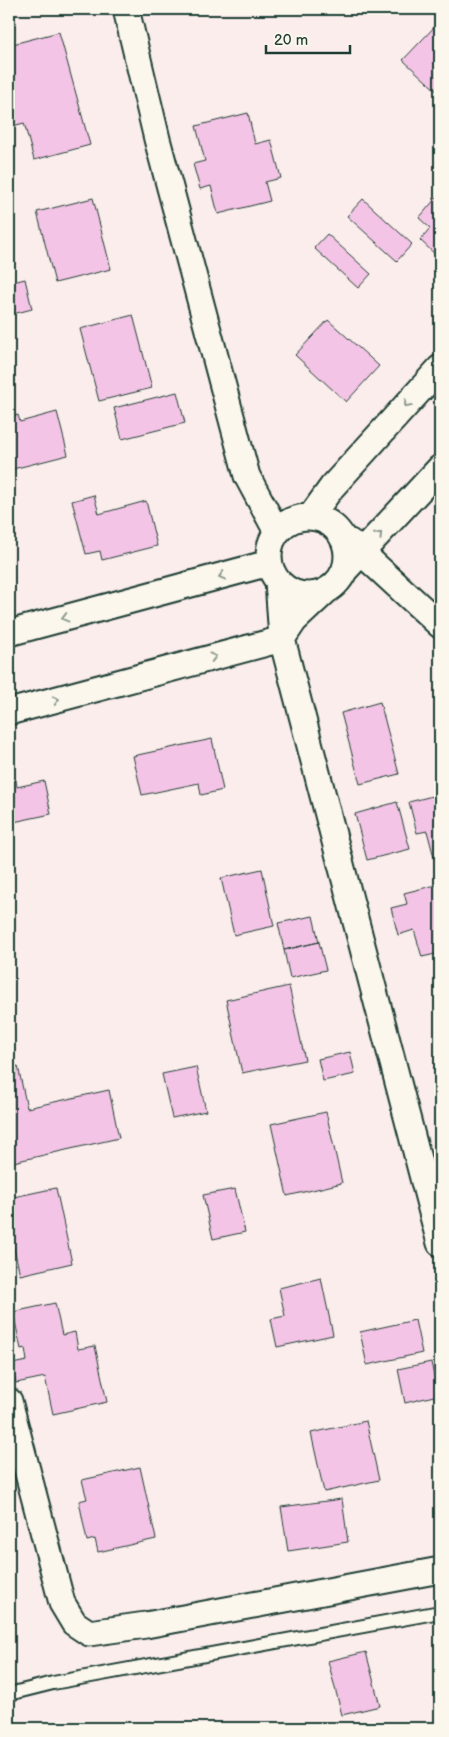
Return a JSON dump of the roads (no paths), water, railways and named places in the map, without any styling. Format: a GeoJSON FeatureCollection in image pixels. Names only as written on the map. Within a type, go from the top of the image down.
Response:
{"type":"FeatureCollection","features":[{"type":"Feature","properties":{"kind":"street"},"geometry":{"type":"LineString","coordinates":[[126,9],[157,139],[247,476],[277,532]]}},
{"type":"Feature","properties":{"kind":"street"},"geometry":{"type":"LineString","coordinates":[[311,516],[332,487],[440,368]]}},
{"type":"Feature","properties":{"kind":"street"},"geometry":{"type":"LineString","coordinates":[[9,712],[282,639],[294,621],[338,582],[353,561],[440,468]]}},
{"type":"Feature","properties":{"kind":"street"},"geometry":{"type":"LineString","coordinates":[[440,625],[347,557],[346,544],[340,533],[327,522],[311,516],[298,518],[286,523],[271,541],[269,552],[274,572],[282,639],[440,1243]]}},
{"type":"Feature","properties":{"kind":"street"},"geometry":{"type":"LineString","coordinates":[[274,572],[288,589],[301,594],[314,594],[327,590]]}},
{"type":"Feature","properties":{"kind":"street"},"geometry":{"type":"LineString","coordinates":[[9,633],[274,572]]}},
{"type":"Feature","properties":{"kind":"street"},"geometry":{"type":"LineString","coordinates":[[9,1401],[62,1603],[74,1623],[89,1634],[440,1570]]}},
{"type":"Feature","properties":{"kind":"lane"},"geometry":{"type":"LineString","coordinates":[[9,1694],[53,1683],[440,1612]]}}]}
